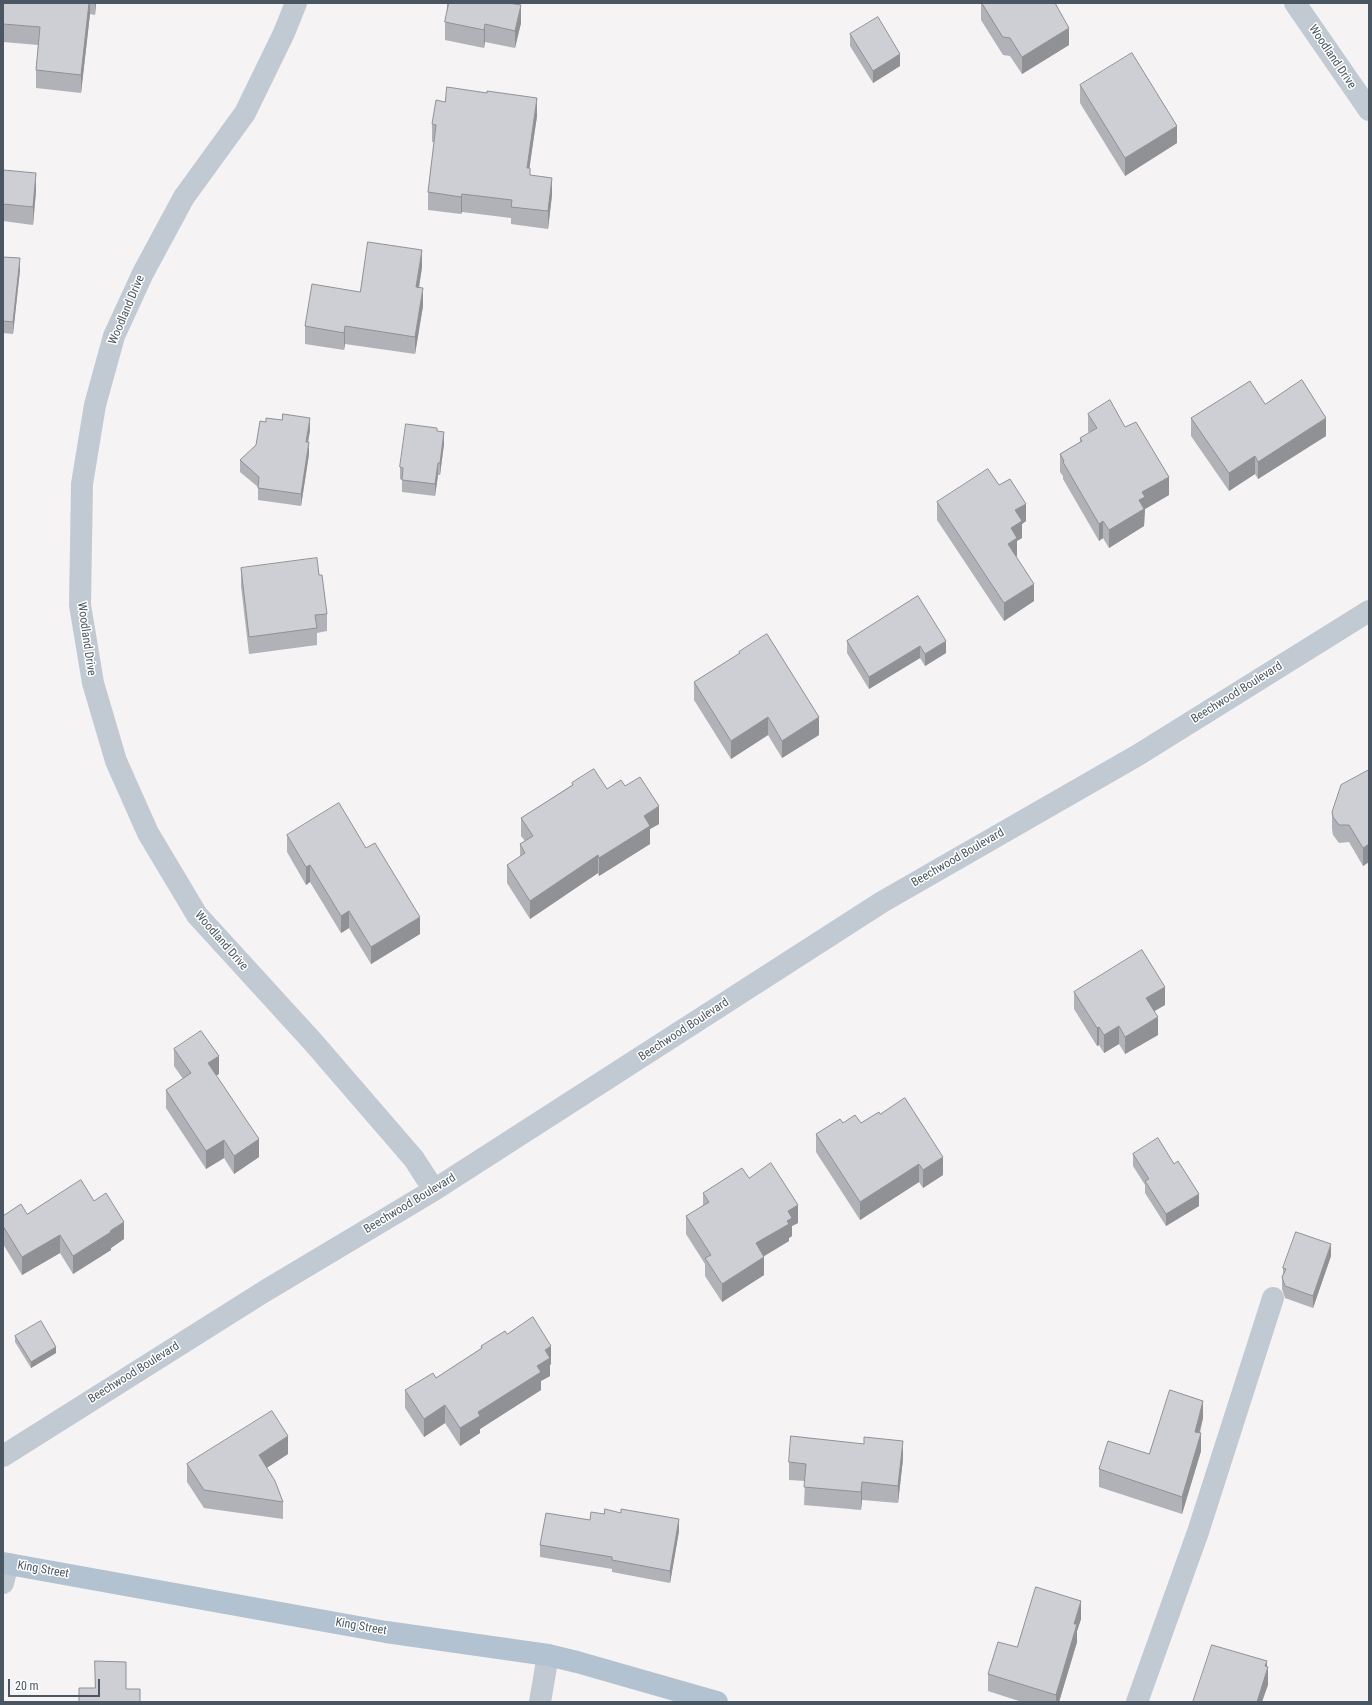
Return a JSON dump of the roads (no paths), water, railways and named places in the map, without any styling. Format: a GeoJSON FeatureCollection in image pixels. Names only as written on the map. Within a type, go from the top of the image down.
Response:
{"type":"FeatureCollection","features":[{"type":"Feature","properties":{"kind":"main road","name":"King Street"},"geometry":{"type":"LineString","coordinates":[[5,1570],[386,1632],[548,1655],[717,1702]]}},
{"type":"Feature","properties":{"kind":"street","name":"Woodland Drive"},"geometry":{"type":"LineString","coordinates":[[296,3],[284,34],[245,113],[184,197],[143,272],[114,336],[95,405],[82,484],[80,605],[93,683],[116,761],[148,833],[197,915],[313,1042],[414,1159],[434,1190]]}},
{"type":"Feature","properties":{"kind":"street","name":"Woodland Drive"},"geometry":{"type":"LineString","coordinates":[[1295,3],[1369,110]]}},
{"type":"Feature","properties":{"kind":"street","name":"Beechwood Boulevard"},"geometry":{"type":"LineString","coordinates":[[3,1456],[265,1291],[434,1190],[882,902],[1138,754],[1369,611]]}},
{"type":"Feature","properties":{"kind":"street"},"geometry":{"type":"LineString","coordinates":[[1137,1702],[1198,1532],[1273,1298]]}},
{"type":"Feature","properties":{"kind":"street"},"geometry":{"type":"LineString","coordinates":[[540,1702],[548,1655]]}}]}
